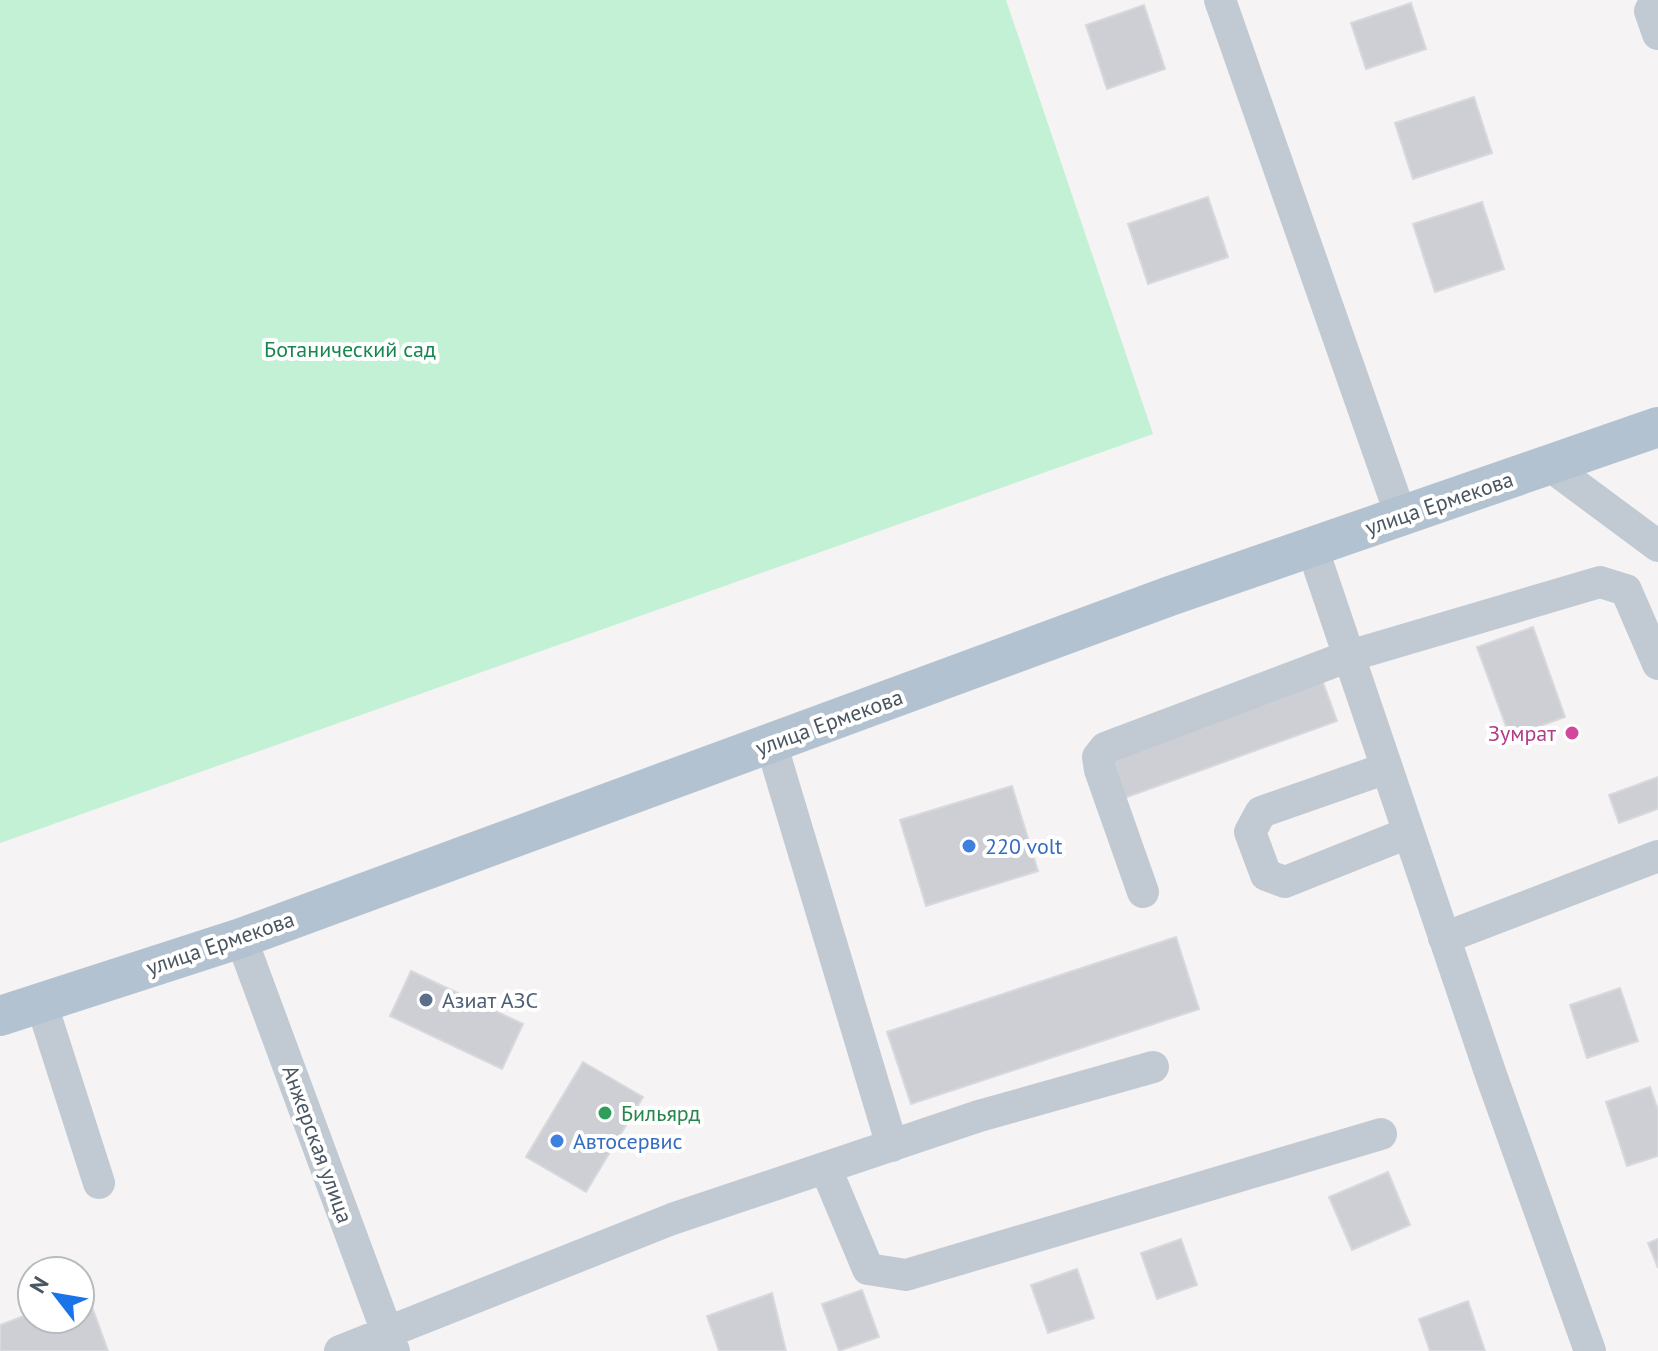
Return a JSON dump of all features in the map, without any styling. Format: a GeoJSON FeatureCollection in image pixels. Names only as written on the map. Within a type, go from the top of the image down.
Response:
{"type":"FeatureCollection","features":[{"type":"Feature","properties":{"kind":"main road","name":"улица Ермекова"},"geometry":{"type":"LineString","coordinates":[[0,1016],[241,938],[1312,547],[1658,427]]}},
{"type":"Feature","properties":{"kind":"street"},"geometry":{"type":"LineString","coordinates":[[1220,0],[1401,516]]}},
{"type":"Feature","properties":{"kind":"street"},"geometry":{"type":"LineString","coordinates":[[1656,0],[1650,11],[1658,34]]}},
{"type":"Feature","properties":{"kind":"street"},"geometry":{"type":"LineString","coordinates":[[1549,465],[1658,546]]}},
{"type":"Feature","properties":{"kind":"street"},"geometry":{"type":"LineString","coordinates":[[1312,547],[1444,938],[1590,1351]]}},
{"type":"Feature","properties":{"kind":"street"},"geometry":{"type":"LineString","coordinates":[[1143,892],[1100,770],[1098,757],[1105,748],[1349,656],[1600,582],[1626,590],[1658,664]]}},
{"type":"Feature","properties":{"kind":"street"},"geometry":{"type":"LineString","coordinates":[[771,743],[892,1146]]}},
{"type":"Feature","properties":{"kind":"street"},"geometry":{"type":"LineString","coordinates":[[1387,768],[1261,812],[1250,832],[1266,875],[1285,882],[1408,833]]}},
{"type":"Feature","properties":{"kind":"street"},"geometry":{"type":"LineString","coordinates":[[1444,938],[1658,856]]}},
{"type":"Feature","properties":{"kind":"street","name":"Анжерская улица"},"geometry":{"type":"LineString","coordinates":[[241,938],[391,1342]]}},
{"type":"Feature","properties":{"kind":"street"},"geometry":{"type":"LineString","coordinates":[[41,1002],[99,1183]]}},
{"type":"Feature","properties":{"kind":"street"},"geometry":{"type":"LineString","coordinates":[[340,1351],[391,1342],[672,1219],[979,1116],[1153,1067]]}},
{"type":"Feature","properties":{"kind":"street"},"geometry":{"type":"LineString","coordinates":[[826,1169],[868,1269],[906,1275],[1381,1134]]}},
{"type":"Feature","properties":{"kind":"green space","name":"Ботанический сад"},"geometry":{"type":"Polygon","coordinates":[[[0,0],[1006,0],[1153,434],[0,843],[0,0]]]}},
{"type":"Feature","properties":{"kind":"building"},"geometry":{"type":"Polygon","coordinates":[[[1411,3],[1426,49],[1366,69],[1351,23],[1411,3]]]}},
{"type":"Feature","properties":{"kind":"building"},"geometry":{"type":"Polygon","coordinates":[[[1144,5],[1165,69],[1107,89],[1086,25],[1144,5]]]}},
{"type":"Feature","properties":{"kind":"building"},"geometry":{"type":"Polygon","coordinates":[[[1474,97],[1492,153],[1413,179],[1395,123],[1474,97]]]}},
{"type":"Feature","properties":{"kind":"building"},"geometry":{"type":"Polygon","coordinates":[[[1208,197],[1228,257],[1148,284],[1128,224],[1208,197]]]}},
{"type":"Feature","properties":{"kind":"building"},"geometry":{"type":"Polygon","coordinates":[[[1482,202],[1504,269],[1435,292],[1413,224],[1482,202]]]}},
{"type":"Feature","properties":{"kind":"building"},"geometry":{"type":"Polygon","coordinates":[[[1533,627],[1565,717],[1510,737],[1477,647],[1533,627]]]}},
{"type":"Feature","properties":{"kind":"building"},"geometry":{"type":"Polygon","coordinates":[[[1320,674],[1337,721],[1119,800],[1103,754],[1320,674]]]}},
{"type":"Feature","properties":{"kind":"building"},"geometry":{"type":"Polygon","coordinates":[[[1658,777],[1658,809],[1619,823],[1609,795],[1658,777]]]}},
{"type":"Feature","properties":{"kind":"building","name":"220 volt"},"geometry":{"type":"Polygon","coordinates":[[[1012,786],[1038,871],[926,906],[900,820],[1012,786]]]}},
{"type":"Feature","properties":{"kind":"building"},"geometry":{"type":"Polygon","coordinates":[[[1176,937],[1199,1009],[911,1104],[887,1032],[1176,937]]]}},
{"type":"Feature","properties":{"kind":"building"},"geometry":{"type":"Polygon","coordinates":[[[411,971],[523,1024],[502,1069],[390,1016],[411,971]]]}},
{"type":"Feature","properties":{"kind":"building"},"geometry":{"type":"Polygon","coordinates":[[[1620,988],[1638,1041],[1587,1058],[1570,1005],[1620,988]]]}},
{"type":"Feature","properties":{"kind":"building"},"geometry":{"type":"Polygon","coordinates":[[[583,1062],[643,1097],[586,1192],[526,1157],[583,1062]]]}},
{"type":"Feature","properties":{"kind":"building"},"geometry":{"type":"Polygon","coordinates":[[[1650,1087],[1658,1110],[1658,1156],[1627,1166],[1606,1102],[1650,1087]]]}},
{"type":"Feature","properties":{"kind":"building"},"geometry":{"type":"Polygon","coordinates":[[[1388,1172],[1410,1225],[1352,1250],[1329,1197],[1388,1172]]]}},
{"type":"Feature","properties":{"kind":"building"},"geometry":{"type":"Polygon","coordinates":[[[1181,1239],[1197,1285],[1157,1299],[1141,1253],[1181,1239]]]}},
{"type":"Feature","properties":{"kind":"building"},"geometry":{"type":"Polygon","coordinates":[[[1658,1239],[1658,1268],[1648,1243],[1658,1239]]]}},
{"type":"Feature","properties":{"kind":"building"},"geometry":{"type":"Polygon","coordinates":[[[1077,1269],[1094,1318],[1048,1333],[1031,1285],[1077,1269]]]}},
{"type":"Feature","properties":{"kind":"building"},"geometry":{"type":"Polygon","coordinates":[[[862,1290],[879,1337],[839,1351],[822,1304],[862,1290]]]}},
{"type":"Feature","properties":{"kind":"building"},"geometry":{"type":"Polygon","coordinates":[[[772,1293],[786,1351],[719,1351],[707,1316],[772,1293]]]}},
{"type":"Feature","properties":{"kind":"building"},"geometry":{"type":"Polygon","coordinates":[[[1468,1301],[1485,1351],[1430,1351],[1419,1319],[1468,1301]]]}},
{"type":"Feature","properties":{"kind":"building"},"geometry":{"type":"Polygon","coordinates":[[[96,1318],[108,1351],[0,1351],[0,1325],[16,1319],[16,1335],[96,1335],[96,1318]]]}},
{"type":"Feature","properties":{"kind":"place","name":"Зумрат"},"geometry":{"type":"Point","coordinates":[1572,733]}},
{"type":"Feature","properties":{"kind":"place","name":"220 volt"},"geometry":{"type":"Point","coordinates":[969,846]}},
{"type":"Feature","properties":{"kind":"place","name":"Азиат АЗС"},"geometry":{"type":"Point","coordinates":[426,1000]}},
{"type":"Feature","properties":{"kind":"place","name":"Бильярд"},"geometry":{"type":"Point","coordinates":[605,1113]}},
{"type":"Feature","properties":{"kind":"place","name":"Автосервис"},"geometry":{"type":"Point","coordinates":[557,1141]}}]}
